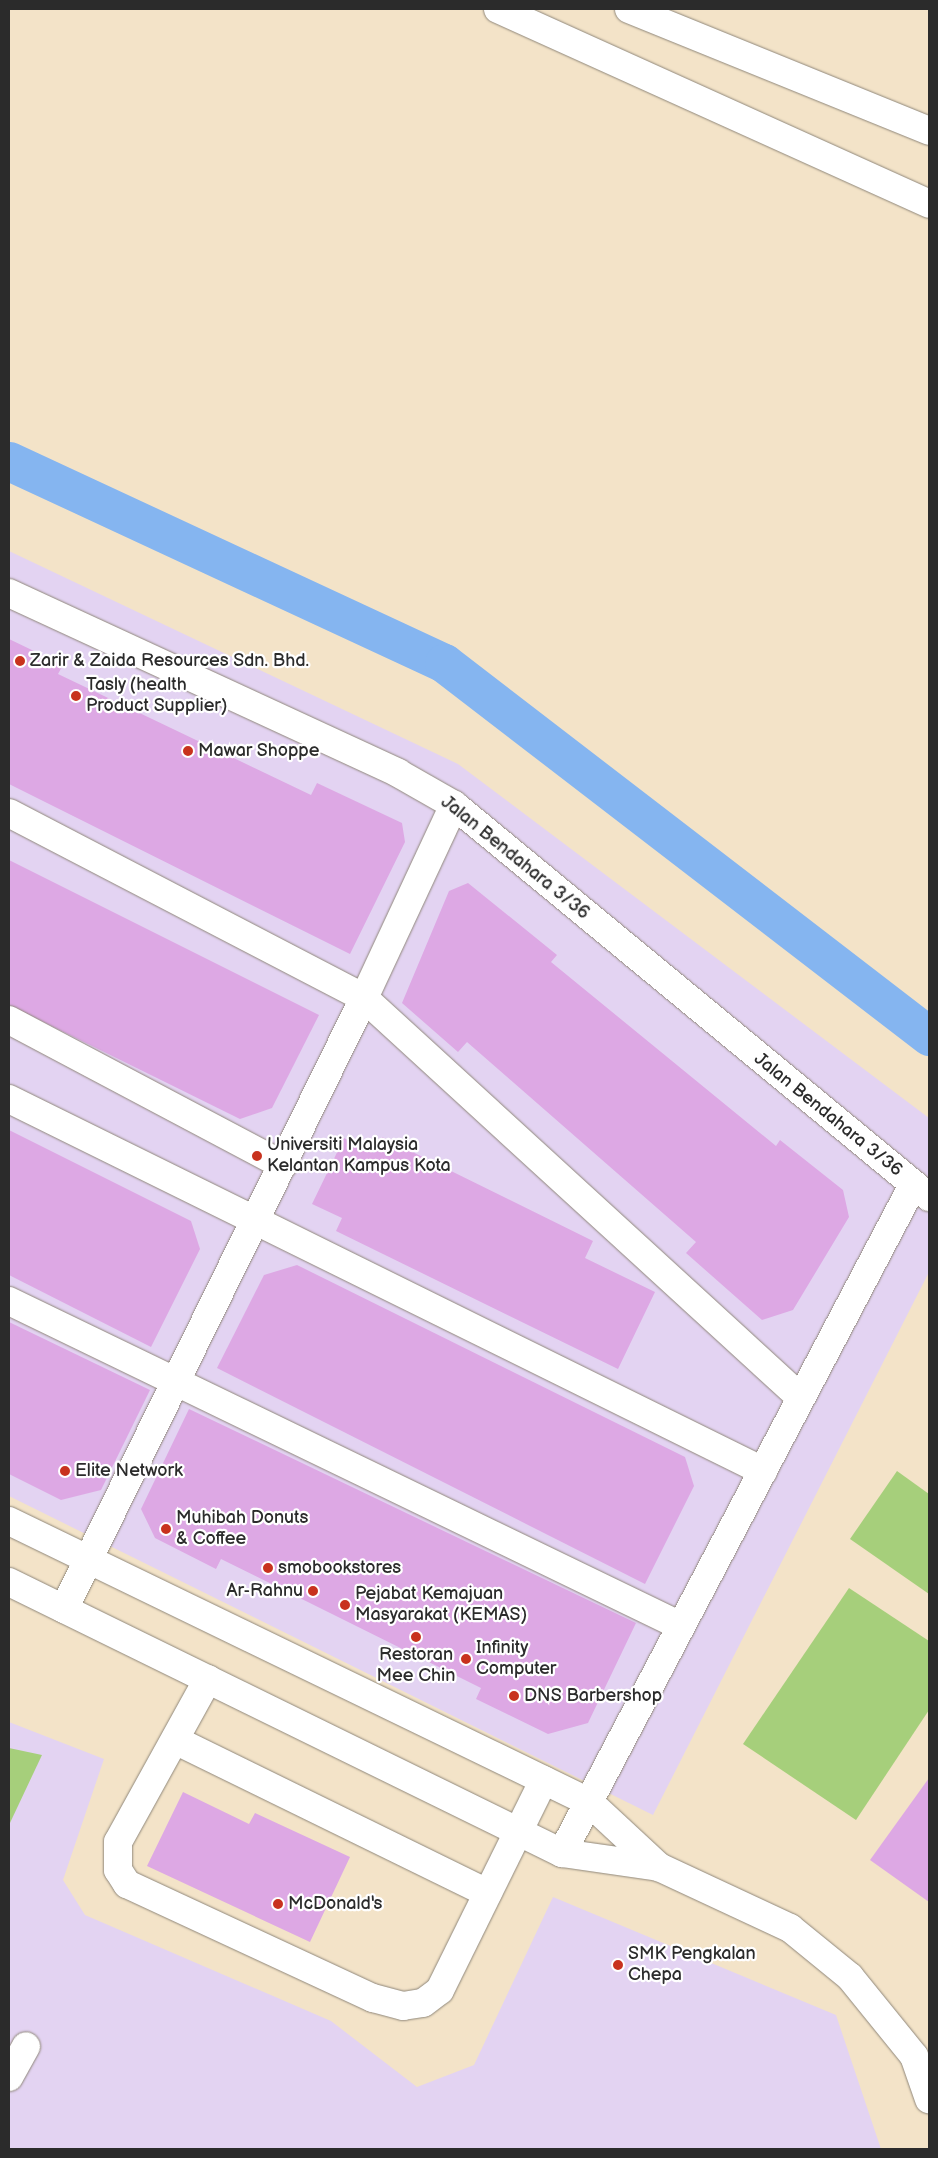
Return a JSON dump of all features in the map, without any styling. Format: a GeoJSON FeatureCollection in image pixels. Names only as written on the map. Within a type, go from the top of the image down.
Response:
{"type":"FeatureCollection","features":[{"type":"Feature","properties":{"kind":"street"},"geometry":{"type":"LineString","coordinates":[[498,9],[929,204]]}},
{"type":"Feature","properties":{"kind":"street"},"geometry":{"type":"LineString","coordinates":[[629,9],[929,131]]}},
{"type":"Feature","properties":{"kind":"street","name":"Jalan Bendahara 3/36"},"geometry":{"type":"LineString","coordinates":[[9,593],[398,773],[454,805],[921,1191]]}},
{"type":"Feature","properties":{"kind":"street"},"geometry":{"type":"LineString","coordinates":[[64,1609],[283,1165],[364,998],[454,805]]}},
{"type":"Feature","properties":{"kind":"street"},"geometry":{"type":"LineString","coordinates":[[9,813],[364,998],[801,1398]]}},
{"type":"Feature","properties":{"kind":"street"},"geometry":{"type":"LineString","coordinates":[[9,1020],[283,1165]]}},
{"type":"Feature","properties":{"kind":"street"},"geometry":{"type":"LineString","coordinates":[[9,1100],[254,1223],[763,1471]]}},
{"type":"Feature","properties":{"kind":"street"},"geometry":{"type":"LineString","coordinates":[[562,1853],[801,1398],[921,1191]]}},
{"type":"Feature","properties":{"kind":"street"},"geometry":{"type":"LineString","coordinates":[[9,1301],[681,1626]]}},
{"type":"Feature","properties":{"kind":"street"},"geometry":{"type":"LineString","coordinates":[[9,1520],[589,1802],[659,1867]]}},
{"type":"Feature","properties":{"kind":"street"},"geometry":{"type":"LineString","coordinates":[[9,1582],[562,1853],[659,1867],[790,1928],[850,1977],[922,2056],[929,2099]]}},
{"type":"Feature","properties":{"kind":"street"},"geometry":{"type":"LineString","coordinates":[[208,1679],[118,1842],[118,1870],[127,1884],[373,1998],[403,2006],[423,2003],[440,1990],[544,1780]]}},
{"type":"Feature","properties":{"kind":"street"},"geometry":{"type":"LineString","coordinates":[[175,1740],[488,1893]]}},
{"type":"Feature","properties":{"kind":"street"},"geometry":{"type":"LineString","coordinates":[[9,2077],[26,2046]]}},
{"type":"Feature","properties":{"kind":"shaded area"},"geometry":{"type":"Polygon","coordinates":[[[9,551],[458,764],[929,1118],[929,1272],[653,1815],[9,1496],[9,551]]]}},
{"type":"Feature","properties":{"kind":"shaded area","name":"SMK Pengkalan Chepa"},"geometry":{"type":"Polygon","coordinates":[[[9,1722],[104,1759],[63,1880],[85,1915],[331,2021],[417,2087],[474,2065],[553,1897],[836,2015],[881,2149],[9,2149],[9,1722]]]}},
{"type":"Feature","properties":{"kind":"green space"},"geometry":{"type":"Polygon","coordinates":[[[897,1471],[929,1494],[929,1594],[850,1539],[897,1471]]]}},
{"type":"Feature","properties":{"kind":"green space"},"geometry":{"type":"Polygon","coordinates":[[[849,1588],[929,1641],[929,1710],[856,1820],[743,1744],[849,1588]]]}},
{"type":"Feature","properties":{"kind":"green space"},"geometry":{"type":"Polygon","coordinates":[[[9,1748],[42,1755],[9,1825],[9,1748]]]}},
{"type":"Feature","properties":{"kind":"building"},"geometry":{"type":"Polygon","coordinates":[[[9,639],[63,665],[58,674],[311,795],[317,783],[402,823],[405,842],[350,954],[9,784],[9,639]]]}},
{"type":"Feature","properties":{"kind":"building"},"geometry":{"type":"Polygon","coordinates":[[[9,860],[319,1015],[272,1108],[240,1119],[9,1005],[9,860]]]}},
{"type":"Feature","properties":{"kind":"building"},"geometry":{"type":"Polygon","coordinates":[[[468,883],[557,955],[551,962],[776,1146],[780,1140],[843,1190],[849,1217],[793,1310],[762,1320],[686,1253],[696,1242],[467,1042],[458,1052],[402,1003],[449,891],[468,883]]]}},
{"type":"Feature","properties":{"kind":"building"},"geometry":{"type":"Polygon","coordinates":[[[9,1130],[191,1221],[200,1249],[151,1347],[9,1275],[9,1130]]]}},
{"type":"Feature","properties":{"kind":"building"},"geometry":{"type":"Polygon","coordinates":[[[382,1137],[593,1241],[585,1258],[655,1292],[618,1369],[336,1231],[342,1218],[312,1204],[344,1138],[374,1153],[382,1137]]]}},
{"type":"Feature","properties":{"kind":"building"},"geometry":{"type":"Polygon","coordinates":[[[297,1265],[685,1457],[694,1486],[645,1584],[217,1368],[264,1275],[297,1265]]]}},
{"type":"Feature","properties":{"kind":"building"},"geometry":{"type":"Polygon","coordinates":[[[9,1322],[150,1390],[101,1490],[61,1500],[9,1474],[9,1322]]]}},
{"type":"Feature","properties":{"kind":"building"},"geometry":{"type":"Polygon","coordinates":[[[189,1409],[636,1623],[588,1723],[548,1734],[476,1699],[481,1688],[221,1559],[216,1569],[155,1538],[141,1509],[189,1409]]]}},
{"type":"Feature","properties":{"kind":"building"},"geometry":{"type":"Polygon","coordinates":[[[929,1778],[929,1902],[870,1860],[929,1778]]]}},
{"type":"Feature","properties":{"kind":"building","name":"McDonald's"},"geometry":{"type":"Polygon","coordinates":[[[183,1792],[249,1824],[255,1813],[350,1857],[310,1942],[147,1866],[183,1792]]]}},
{"type":"Feature","properties":{"kind":"waterway"},"geometry":{"type":"LineString","coordinates":[[9,461],[444,663],[929,1036]]}},
{"type":"Feature","properties":{"kind":"place","name":"Zarir & Zaida Resources Sdn. Bhd."},"geometry":{"type":"Point","coordinates":[20,661]}},
{"type":"Feature","properties":{"kind":"place","name":"Tasly (health Product Supplier)"},"geometry":{"type":"Point","coordinates":[76,696]}},
{"type":"Feature","properties":{"kind":"place","name":"Mawar Shoppe"},"geometry":{"type":"Point","coordinates":[188,751]}},
{"type":"Feature","properties":{"kind":"place","name":"Universiti Malaysia Kelantan Kampus Kota"},"geometry":{"type":"Point","coordinates":[257,1156]}},
{"type":"Feature","properties":{"kind":"place","name":"Elite Network"},"geometry":{"type":"Point","coordinates":[65,1471]}},
{"type":"Feature","properties":{"kind":"place","name":"Muhibah Donuts & Coffee"},"geometry":{"type":"Point","coordinates":[166,1529]}},
{"type":"Feature","properties":{"kind":"place","name":"smobookstores"},"geometry":{"type":"Point","coordinates":[268,1568]}},
{"type":"Feature","properties":{"kind":"place","name":"Ar-Rahnu"},"geometry":{"type":"Point","coordinates":[313,1591]}},
{"type":"Feature","properties":{"kind":"place","name":"Pejabat Kemajuan Masyarakat (KEMAS)"},"geometry":{"type":"Point","coordinates":[345,1605]}},
{"type":"Feature","properties":{"kind":"place","name":"Restoran Mee Chin"},"geometry":{"type":"Point","coordinates":[416,1637]}},
{"type":"Feature","properties":{"kind":"place","name":"Infinity Computer"},"geometry":{"type":"Point","coordinates":[466,1659]}},
{"type":"Feature","properties":{"kind":"place","name":"DNS Barbershop"},"geometry":{"type":"Point","coordinates":[514,1696]}},
{"type":"Feature","properties":{"kind":"place","name":"McDonald's"},"geometry":{"type":"Point","coordinates":[278,1904]}},
{"type":"Feature","properties":{"kind":"place","name":"SMK Pengkalan Chepa"},"geometry":{"type":"Point","coordinates":[618,1965]}}]}
